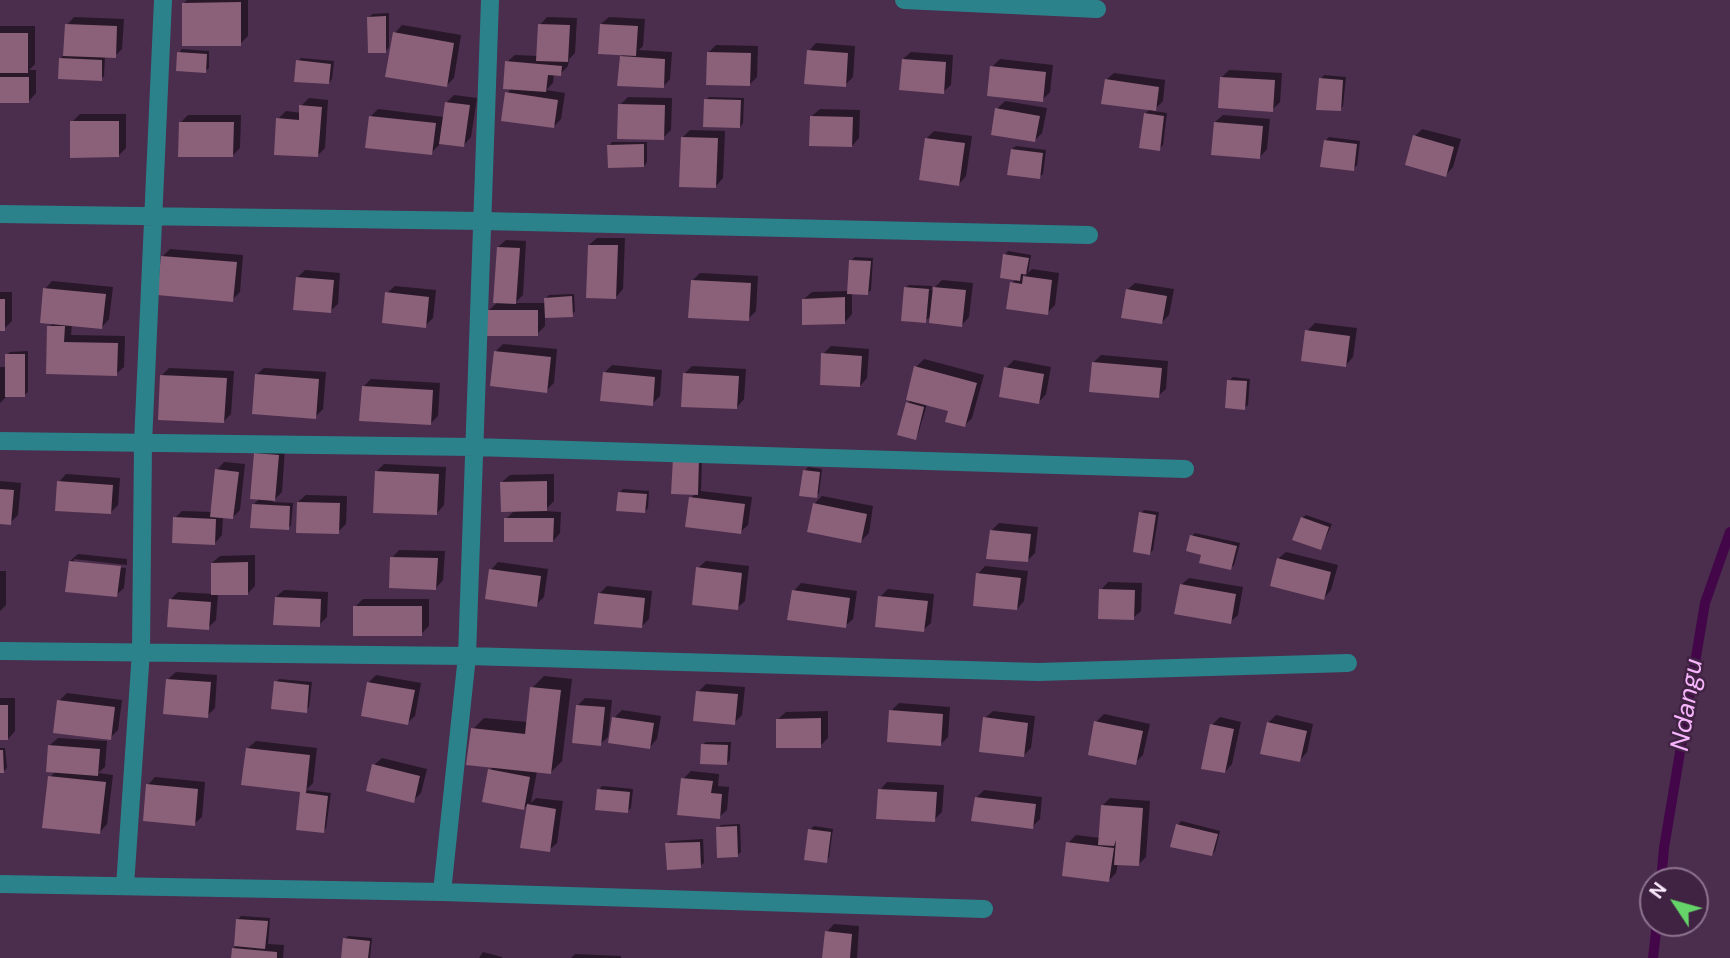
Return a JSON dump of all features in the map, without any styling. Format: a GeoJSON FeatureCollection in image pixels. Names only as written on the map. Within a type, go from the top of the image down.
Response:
{"type":"FeatureCollection","features":[{"type":"Feature","properties":{"kind":"street"},"geometry":{"type":"LineString","coordinates":[[125,886],[141,651],[143,443],[163,0]]}},
{"type":"Feature","properties":{"kind":"street"},"geometry":{"type":"LineString","coordinates":[[443,892],[467,656],[489,0]]}},
{"type":"Feature","properties":{"kind":"street"},"geometry":{"type":"LineString","coordinates":[[904,0],[1097,9]]}},
{"type":"Feature","properties":{"kind":"street"},"geometry":{"type":"LineString","coordinates":[[0,214],[482,221],[1089,235]]}},
{"type":"Feature","properties":{"kind":"street"},"geometry":{"type":"LineString","coordinates":[[0,441],[474,447],[1185,469]]}},
{"type":"Feature","properties":{"kind":"street"},"geometry":{"type":"LineString","coordinates":[[0,651],[467,656],[1038,672],[1349,663]]}},
{"type":"Feature","properties":{"kind":"street"},"geometry":{"type":"LineString","coordinates":[[0,884],[443,892],[984,909]]}},
{"type":"Feature","properties":{"kind":"building"},"geometry":{"type":"Polygon","coordinates":[[[241,2],[241,46],[182,46],[182,3],[241,2]]]}},
{"type":"Feature","properties":{"kind":"building"},"geometry":{"type":"Polygon","coordinates":[[[386,16],[386,53],[368,53],[367,17],[386,16]]]}},
{"type":"Feature","properties":{"kind":"building"},"geometry":{"type":"Polygon","coordinates":[[[65,24],[117,26],[116,58],[63,56],[65,24]]]}},
{"type":"Feature","properties":{"kind":"building"},"geometry":{"type":"Polygon","coordinates":[[[538,24],[570,25],[568,62],[536,61],[538,24]]]}},
{"type":"Feature","properties":{"kind":"building"},"geometry":{"type":"Polygon","coordinates":[[[600,24],[638,26],[636,56],[598,54],[600,24]]]}},
{"type":"Feature","properties":{"kind":"building"},"geometry":{"type":"Polygon","coordinates":[[[393,32],[454,43],[447,87],[385,77],[393,32]]]}},
{"type":"Feature","properties":{"kind":"building"},"geometry":{"type":"Polygon","coordinates":[[[0,33],[28,33],[28,73],[0,73],[0,33]]]}},
{"type":"Feature","properties":{"kind":"building"},"geometry":{"type":"Polygon","coordinates":[[[807,50],[848,53],[846,87],[804,84],[807,50]]]}},
{"type":"Feature","properties":{"kind":"building"},"geometry":{"type":"Polygon","coordinates":[[[177,52],[207,54],[206,73],[176,71],[177,52]]]}},
{"type":"Feature","properties":{"kind":"building"},"geometry":{"type":"Polygon","coordinates":[[[707,52],[751,53],[750,86],[706,85],[707,52]]]}},
{"type":"Feature","properties":{"kind":"building"},"geometry":{"type":"Polygon","coordinates":[[[620,56],[665,59],[664,88],[617,86],[620,56]]]}},
{"type":"Feature","properties":{"kind":"building"},"geometry":{"type":"Polygon","coordinates":[[[59,58],[102,60],[102,81],[58,79],[59,58]]]}},
{"type":"Feature","properties":{"kind":"building"},"geometry":{"type":"Polygon","coordinates":[[[902,59],[946,62],[944,94],[899,90],[902,59]]]}},
{"type":"Feature","properties":{"kind":"building"},"geometry":{"type":"Polygon","coordinates":[[[296,60],[331,64],[329,84],[294,82],[296,60]]]}},
{"type":"Feature","properties":{"kind":"building"},"geometry":{"type":"Polygon","coordinates":[[[505,61],[562,66],[561,76],[548,75],[546,92],[503,89],[505,61]]]}},
{"type":"Feature","properties":{"kind":"building"},"geometry":{"type":"Polygon","coordinates":[[[990,66],[1046,72],[1043,102],[987,96],[990,66]]]}},
{"type":"Feature","properties":{"kind":"building"},"geometry":{"type":"Polygon","coordinates":[[[0,77],[29,77],[29,103],[0,103],[0,77]]]}},
{"type":"Feature","properties":{"kind":"building"},"geometry":{"type":"Polygon","coordinates":[[[1220,77],[1275,80],[1273,112],[1218,108],[1220,77]]]}},
{"type":"Feature","properties":{"kind":"building"},"geometry":{"type":"Polygon","coordinates":[[[1319,78],[1343,80],[1341,111],[1316,110],[1319,78]]]}},
{"type":"Feature","properties":{"kind":"building"},"geometry":{"type":"Polygon","coordinates":[[[1105,79],[1159,87],[1156,111],[1101,104],[1105,79]]]}},
{"type":"Feature","properties":{"kind":"building"},"geometry":{"type":"Polygon","coordinates":[[[505,92],[558,100],[554,128],[501,121],[505,92]]]}},
{"type":"Feature","properties":{"kind":"building"},"geometry":{"type":"Polygon","coordinates":[[[704,99],[741,100],[740,128],[703,127],[704,99]]]}},
{"type":"Feature","properties":{"kind":"building"},"geometry":{"type":"Polygon","coordinates":[[[445,102],[470,105],[464,147],[439,144],[445,102]]]}},
{"type":"Feature","properties":{"kind":"building"},"geometry":{"type":"Polygon","coordinates":[[[618,104],[665,105],[664,140],[617,139],[618,104]]]}},
{"type":"Feature","properties":{"kind":"building"},"geometry":{"type":"Polygon","coordinates":[[[299,105],[322,107],[318,157],[274,155],[276,118],[299,120],[299,105]]]}},
{"type":"Feature","properties":{"kind":"building"},"geometry":{"type":"Polygon","coordinates":[[[995,108],[1040,116],[1035,142],[991,135],[995,108]]]}},
{"type":"Feature","properties":{"kind":"building"},"geometry":{"type":"Polygon","coordinates":[[[1144,113],[1164,116],[1160,151],[1139,148],[1144,113]]]}},
{"type":"Feature","properties":{"kind":"building"},"geometry":{"type":"Polygon","coordinates":[[[369,116],[436,123],[432,155],[365,148],[369,116]]]}},
{"type":"Feature","properties":{"kind":"building"},"geometry":{"type":"Polygon","coordinates":[[[810,116],[853,117],[852,147],[809,146],[810,116]]]}},
{"type":"Feature","properties":{"kind":"building"},"geometry":{"type":"Polygon","coordinates":[[[70,121],[119,121],[119,157],[70,158],[70,121]]]}},
{"type":"Feature","properties":{"kind":"building"},"geometry":{"type":"Polygon","coordinates":[[[179,122],[234,122],[233,157],[178,157],[179,122]]]}},
{"type":"Feature","properties":{"kind":"building"},"geometry":{"type":"Polygon","coordinates":[[[1214,122],[1263,126],[1260,159],[1211,155],[1214,122]]]}},
{"type":"Feature","properties":{"kind":"building"},"geometry":{"type":"Polygon","coordinates":[[[1413,135],[1454,147],[1446,177],[1405,165],[1413,135]]]}},
{"type":"Feature","properties":{"kind":"building"},"geometry":{"type":"Polygon","coordinates":[[[681,137],[718,138],[716,188],[679,187],[681,137]]]}},
{"type":"Feature","properties":{"kind":"building"},"geometry":{"type":"Polygon","coordinates":[[[925,138],[965,143],[959,186],[919,180],[925,138]]]}},
{"type":"Feature","properties":{"kind":"building"},"geometry":{"type":"Polygon","coordinates":[[[1324,140],[1357,144],[1354,171],[1320,167],[1324,140]]]}},
{"type":"Feature","properties":{"kind":"building"},"geometry":{"type":"Polygon","coordinates":[[[644,144],[644,167],[608,168],[607,145],[644,144]]]}},
{"type":"Feature","properties":{"kind":"building"},"geometry":{"type":"Polygon","coordinates":[[[1011,149],[1043,153],[1040,179],[1007,175],[1011,149]]]}},
{"type":"Feature","properties":{"kind":"building"},"geometry":{"type":"Polygon","coordinates":[[[588,245],[618,245],[616,299],[586,298],[588,245]]]}},
{"type":"Feature","properties":{"kind":"building"},"geometry":{"type":"Polygon","coordinates":[[[497,247],[520,248],[516,304],[493,303],[497,247]]]}},
{"type":"Feature","properties":{"kind":"building"},"geometry":{"type":"Polygon","coordinates":[[[1003,254],[1029,258],[1026,274],[1021,274],[1020,281],[1000,278],[1003,254]]]}},
{"type":"Feature","properties":{"kind":"building"},"geometry":{"type":"Polygon","coordinates":[[[161,256],[237,262],[233,302],[157,295],[161,256]]]}},
{"type":"Feature","properties":{"kind":"building"},"geometry":{"type":"Polygon","coordinates":[[[849,260],[871,261],[868,295],[847,294],[849,260]]]}},
{"type":"Feature","properties":{"kind":"building"},"geometry":{"type":"Polygon","coordinates":[[[1023,276],[1052,280],[1048,315],[1006,309],[1010,282],[1022,284],[1023,276]]]}},
{"type":"Feature","properties":{"kind":"building"},"geometry":{"type":"Polygon","coordinates":[[[296,277],[334,280],[331,313],[293,310],[296,277]]]}},
{"type":"Feature","properties":{"kind":"building"},"geometry":{"type":"Polygon","coordinates":[[[691,280],[751,283],[749,321],[688,318],[691,280]]]}},
{"type":"Feature","properties":{"kind":"building"},"geometry":{"type":"Polygon","coordinates":[[[904,287],[929,289],[926,323],[901,321],[904,287]]]}},
{"type":"Feature","properties":{"kind":"building"},"geometry":{"type":"Polygon","coordinates":[[[933,287],[966,290],[962,327],[929,323],[933,287]]]}},
{"type":"Feature","properties":{"kind":"building"},"geometry":{"type":"Polygon","coordinates":[[[43,288],[106,294],[102,329],[40,323],[43,288]]]}},
{"type":"Feature","properties":{"kind":"building"},"geometry":{"type":"Polygon","coordinates":[[[1126,289],[1167,296],[1162,324],[1121,318],[1126,289]]]}},
{"type":"Feature","properties":{"kind":"building"},"geometry":{"type":"Polygon","coordinates":[[[385,292],[429,297],[426,328],[382,323],[385,292]]]}},
{"type":"Feature","properties":{"kind":"building"},"geometry":{"type":"Polygon","coordinates":[[[572,296],[573,317],[545,318],[544,298],[572,296]]]}},
{"type":"Feature","properties":{"kind":"building"},"geometry":{"type":"Polygon","coordinates":[[[845,297],[845,324],[802,325],[802,299],[845,297]]]}},
{"type":"Feature","properties":{"kind":"building"},"geometry":{"type":"Polygon","coordinates":[[[0,299],[5,299],[5,331],[0,331],[0,299]]]}},
{"type":"Feature","properties":{"kind":"building"},"geometry":{"type":"Polygon","coordinates":[[[487,310],[538,310],[538,336],[487,336],[487,310]]]}},
{"type":"Feature","properties":{"kind":"building"},"geometry":{"type":"Polygon","coordinates":[[[47,326],[65,326],[64,342],[118,343],[117,376],[46,374],[47,326]]]}},
{"type":"Feature","properties":{"kind":"building"},"geometry":{"type":"Polygon","coordinates":[[[1305,330],[1350,336],[1346,367],[1301,361],[1305,330]]]}},
{"type":"Feature","properties":{"kind":"building"},"geometry":{"type":"Polygon","coordinates":[[[494,351],[551,357],[547,393],[490,386],[494,351]]]}},
{"type":"Feature","properties":{"kind":"building"},"geometry":{"type":"Polygon","coordinates":[[[821,353],[862,356],[860,387],[820,385],[821,353]]]}},
{"type":"Feature","properties":{"kind":"building"},"geometry":{"type":"Polygon","coordinates":[[[5,354],[25,354],[25,397],[5,397],[5,354]]]}},
{"type":"Feature","properties":{"kind":"building"},"geometry":{"type":"Polygon","coordinates":[[[1092,362],[1162,368],[1159,398],[1089,392],[1092,362]]]}},
{"type":"Feature","properties":{"kind":"building"},"geometry":{"type":"Polygon","coordinates":[[[914,366],[977,383],[965,427],[945,422],[948,411],[906,400],[914,366]]]}},
{"type":"Feature","properties":{"kind":"building"},"geometry":{"type":"Polygon","coordinates":[[[1004,367],[1044,374],[1039,404],[999,397],[1004,367]]]}},
{"type":"Feature","properties":{"kind":"building"},"geometry":{"type":"Polygon","coordinates":[[[603,372],[655,377],[653,406],[600,401],[603,372]]]}},
{"type":"Feature","properties":{"kind":"building"},"geometry":{"type":"Polygon","coordinates":[[[683,373],[739,376],[737,409],[681,407],[683,373]]]}},
{"type":"Feature","properties":{"kind":"building"},"geometry":{"type":"Polygon","coordinates":[[[255,374],[319,379],[316,419],[252,414],[255,374]]]}},
{"type":"Feature","properties":{"kind":"building"},"geometry":{"type":"Polygon","coordinates":[[[160,375],[227,378],[224,423],[158,420],[160,375]]]}},
{"type":"Feature","properties":{"kind":"building"},"geometry":{"type":"Polygon","coordinates":[[[1227,380],[1247,381],[1245,410],[1225,408],[1227,380]]]}},
{"type":"Feature","properties":{"kind":"building"},"geometry":{"type":"Polygon","coordinates":[[[362,386],[433,390],[431,425],[359,421],[362,386]]]}},
{"type":"Feature","properties":{"kind":"building"},"geometry":{"type":"Polygon","coordinates":[[[906,402],[924,407],[916,440],[897,435],[906,402]]]}},
{"type":"Feature","properties":{"kind":"building"},"geometry":{"type":"Polygon","coordinates":[[[254,453],[279,455],[275,501],[250,499],[254,453]]]}},
{"type":"Feature","properties":{"kind":"building"},"geometry":{"type":"Polygon","coordinates":[[[673,458],[699,459],[698,495],[671,494],[673,458]]]}},
{"type":"Feature","properties":{"kind":"building"},"geometry":{"type":"Polygon","coordinates":[[[215,469],[239,472],[233,519],[210,517],[215,469]]]}},
{"type":"Feature","properties":{"kind":"building"},"geometry":{"type":"Polygon","coordinates":[[[803,470],[820,472],[817,498],[799,496],[803,470]]]}},
{"type":"Feature","properties":{"kind":"building"},"geometry":{"type":"Polygon","coordinates":[[[375,471],[439,474],[437,515],[373,513],[375,471]]]}},
{"type":"Feature","properties":{"kind":"building"},"geometry":{"type":"Polygon","coordinates":[[[57,481],[113,485],[111,514],[55,511],[57,481]]]}},
{"type":"Feature","properties":{"kind":"building"},"geometry":{"type":"Polygon","coordinates":[[[547,481],[547,511],[501,512],[500,482],[547,481]]]}},
{"type":"Feature","properties":{"kind":"building"},"geometry":{"type":"Polygon","coordinates":[[[0,489],[14,490],[11,525],[0,524],[0,489]]]}},
{"type":"Feature","properties":{"kind":"building"},"geometry":{"type":"Polygon","coordinates":[[[618,492],[647,494],[645,513],[616,511],[618,492]]]}},
{"type":"Feature","properties":{"kind":"building"},"geometry":{"type":"Polygon","coordinates":[[[689,497],[745,504],[741,534],[685,527],[689,497]]]}},
{"type":"Feature","properties":{"kind":"building"},"geometry":{"type":"Polygon","coordinates":[[[297,502],[340,503],[339,534],[296,533],[297,502]]]}},
{"type":"Feature","properties":{"kind":"building"},"geometry":{"type":"Polygon","coordinates":[[[813,503],[867,514],[861,543],[807,532],[813,503]]]}},
{"type":"Feature","properties":{"kind":"building"},"geometry":{"type":"Polygon","coordinates":[[[252,504],[290,506],[289,530],[250,528],[252,504]]]}},
{"type":"Feature","properties":{"kind":"building"},"geometry":{"type":"Polygon","coordinates":[[[1139,512],[1156,515],[1150,555],[1133,552],[1139,512]]]}},
{"type":"Feature","properties":{"kind":"building"},"geometry":{"type":"Polygon","coordinates":[[[173,517],[216,519],[215,545],[172,543],[173,517]]]}},
{"type":"Feature","properties":{"kind":"building"},"geometry":{"type":"Polygon","coordinates":[[[1301,517],[1329,527],[1321,550],[1292,540],[1301,517]]]}},
{"type":"Feature","properties":{"kind":"building"},"geometry":{"type":"Polygon","coordinates":[[[504,518],[554,518],[553,542],[504,542],[504,518]]]}},
{"type":"Feature","properties":{"kind":"building"},"geometry":{"type":"Polygon","coordinates":[[[990,530],[1031,534],[1028,562],[986,559],[990,530]]]}},
{"type":"Feature","properties":{"kind":"building"},"geometry":{"type":"Polygon","coordinates":[[[1190,535],[1237,546],[1231,570],[1199,563],[1201,555],[1186,551],[1190,535]]]}},
{"type":"Feature","properties":{"kind":"building"},"geometry":{"type":"Polygon","coordinates":[[[390,557],[438,558],[436,590],[389,588],[390,557]]]}},
{"type":"Feature","properties":{"kind":"building"},"geometry":{"type":"Polygon","coordinates":[[[1277,558],[1331,572],[1324,600],[1270,586],[1277,558]]]}},
{"type":"Feature","properties":{"kind":"building"},"geometry":{"type":"Polygon","coordinates":[[[69,561],[121,566],[117,597],[65,592],[69,561]]]}},
{"type":"Feature","properties":{"kind":"building"},"geometry":{"type":"Polygon","coordinates":[[[248,562],[248,595],[211,595],[211,563],[248,562]]]}},
{"type":"Feature","properties":{"kind":"building"},"geometry":{"type":"Polygon","coordinates":[[[696,567],[742,573],[738,610],[692,605],[696,567]]]}},
{"type":"Feature","properties":{"kind":"building"},"geometry":{"type":"Polygon","coordinates":[[[489,569],[541,576],[537,607],[485,599],[489,569]]]}},
{"type":"Feature","properties":{"kind":"building"},"geometry":{"type":"Polygon","coordinates":[[[976,573],[1021,578],[1017,610],[973,606],[976,573]]]}},
{"type":"Feature","properties":{"kind":"building"},"geometry":{"type":"Polygon","coordinates":[[[1180,584],[1236,594],[1231,624],[1174,614],[1180,584]]]}},
{"type":"Feature","properties":{"kind":"building"},"geometry":{"type":"Polygon","coordinates":[[[1099,589],[1135,590],[1134,620],[1098,619],[1099,589]]]}},
{"type":"Feature","properties":{"kind":"building"},"geometry":{"type":"Polygon","coordinates":[[[792,590],[850,598],[846,628],[787,620],[792,590]]]}},
{"type":"Feature","properties":{"kind":"building"},"geometry":{"type":"Polygon","coordinates":[[[598,593],[645,598],[642,628],[594,624],[598,593]]]}},
{"type":"Feature","properties":{"kind":"building"},"geometry":{"type":"Polygon","coordinates":[[[878,596],[928,601],[924,632],[875,627],[878,596]]]}},
{"type":"Feature","properties":{"kind":"building"},"geometry":{"type":"Polygon","coordinates":[[[275,597],[321,599],[320,627],[273,625],[275,597]]]}},
{"type":"Feature","properties":{"kind":"building"},"geometry":{"type":"Polygon","coordinates":[[[169,599],[211,602],[209,630],[167,627],[169,599]]]}},
{"type":"Feature","properties":{"kind":"building"},"geometry":{"type":"Polygon","coordinates":[[[353,606],[422,606],[422,636],[353,636],[353,606]]]}},
{"type":"Feature","properties":{"kind":"building"},"geometry":{"type":"Polygon","coordinates":[[[166,679],[211,682],[208,718],[163,714],[166,679]]]}},
{"type":"Feature","properties":{"kind":"building"},"geometry":{"type":"Polygon","coordinates":[[[274,681],[309,685],[307,713],[271,709],[274,681]]]}},
{"type":"Feature","properties":{"kind":"building"},"geometry":{"type":"Polygon","coordinates":[[[367,682],[415,690],[408,725],[361,716],[367,682]]]}},
{"type":"Feature","properties":{"kind":"building"},"geometry":{"type":"Polygon","coordinates":[[[530,687],[561,690],[551,774],[466,765],[471,728],[525,734],[530,687]]]}},
{"type":"Feature","properties":{"kind":"building"},"geometry":{"type":"Polygon","coordinates":[[[696,691],[738,694],[735,725],[693,721],[696,691]]]}},
{"type":"Feature","properties":{"kind":"building"},"geometry":{"type":"Polygon","coordinates":[[[57,700],[115,707],[111,740],[53,733],[57,700]]]}},
{"type":"Feature","properties":{"kind":"building"},"geometry":{"type":"Polygon","coordinates":[[[0,705],[8,705],[8,740],[0,740],[0,705]]]}},
{"type":"Feature","properties":{"kind":"building"},"geometry":{"type":"Polygon","coordinates":[[[576,705],[605,707],[601,746],[572,743],[576,705]]]}},
{"type":"Feature","properties":{"kind":"building"},"geometry":{"type":"Polygon","coordinates":[[[889,710],[943,714],[941,746],[887,742],[889,710]]]}},
{"type":"Feature","properties":{"kind":"building"},"geometry":{"type":"Polygon","coordinates":[[[612,717],[654,723],[650,749],[608,743],[612,717]]]}},
{"type":"Feature","properties":{"kind":"building"},"geometry":{"type":"Polygon","coordinates":[[[983,717],[1028,723],[1024,757],[979,752],[983,717]]]}},
{"type":"Feature","properties":{"kind":"building"},"geometry":{"type":"Polygon","coordinates":[[[821,718],[821,748],[776,748],[776,719],[821,718]]]}},
{"type":"Feature","properties":{"kind":"building"},"geometry":{"type":"Polygon","coordinates":[[[1094,721],[1143,731],[1136,765],[1088,755],[1094,721]]]}},
{"type":"Feature","properties":{"kind":"building"},"geometry":{"type":"Polygon","coordinates":[[[1267,722],[1307,731],[1300,762],[1260,754],[1267,722]]]}},
{"type":"Feature","properties":{"kind":"building"},"geometry":{"type":"Polygon","coordinates":[[[1210,724],[1234,729],[1225,773],[1201,769],[1210,724]]]}},
{"type":"Feature","properties":{"kind":"building"},"geometry":{"type":"Polygon","coordinates":[[[701,744],[728,745],[727,765],[700,764],[701,744]]]}},
{"type":"Feature","properties":{"kind":"building"},"geometry":{"type":"Polygon","coordinates":[[[48,745],[100,749],[98,776],[46,772],[48,745]]]}},
{"type":"Feature","properties":{"kind":"building"},"geometry":{"type":"Polygon","coordinates":[[[246,748],[310,755],[306,793],[328,796],[324,833],[296,830],[300,792],[241,785],[246,748]]]}},
{"type":"Feature","properties":{"kind":"building"},"geometry":{"type":"Polygon","coordinates":[[[0,750],[3,750],[4,773],[0,773],[0,750]]]}},
{"type":"Feature","properties":{"kind":"building"},"geometry":{"type":"Polygon","coordinates":[[[372,764],[420,776],[414,803],[366,791],[372,764]]]}},
{"type":"Feature","properties":{"kind":"building"},"geometry":{"type":"Polygon","coordinates":[[[488,769],[530,777],[524,810],[482,802],[488,769]]]}},
{"type":"Feature","properties":{"kind":"building"},"geometry":{"type":"Polygon","coordinates":[[[48,776],[106,782],[100,834],[42,828],[48,776]]]}},
{"type":"Feature","properties":{"kind":"building"},"geometry":{"type":"Polygon","coordinates":[[[681,778],[713,781],[711,793],[722,794],[720,819],[677,815],[681,778]]]}},
{"type":"Feature","properties":{"kind":"building"},"geometry":{"type":"Polygon","coordinates":[[[146,784],[198,789],[195,826],[143,821],[146,784]]]}},
{"type":"Feature","properties":{"kind":"building"},"geometry":{"type":"Polygon","coordinates":[[[597,789],[630,792],[628,813],[595,810],[597,789]]]}},
{"type":"Feature","properties":{"kind":"building"},"geometry":{"type":"Polygon","coordinates":[[[878,789],[937,792],[935,822],[876,819],[878,789]]]}},
{"type":"Feature","properties":{"kind":"building"},"geometry":{"type":"Polygon","coordinates":[[[975,797],[1036,804],[1033,829],[971,821],[975,797]]]}},
{"type":"Feature","properties":{"kind":"building"},"geometry":{"type":"Polygon","coordinates":[[[527,804],[556,809],[550,852],[520,848],[527,804]]]}},
{"type":"Feature","properties":{"kind":"building"},"geometry":{"type":"Polygon","coordinates":[[[1101,805],[1143,808],[1139,866],[1114,865],[1116,840],[1114,846],[1098,845],[1101,805]]]}},
{"type":"Feature","properties":{"kind":"building"},"geometry":{"type":"Polygon","coordinates":[[[1176,824],[1218,834],[1212,856],[1170,847],[1176,824]]]}},
{"type":"Feature","properties":{"kind":"building"},"geometry":{"type":"Polygon","coordinates":[[[737,826],[738,857],[717,858],[716,827],[737,826]]]}},
{"type":"Feature","properties":{"kind":"building"},"geometry":{"type":"Polygon","coordinates":[[[808,829],[831,832],[827,863],[804,860],[808,829]]]}},
{"type":"Feature","properties":{"kind":"building"},"geometry":{"type":"Polygon","coordinates":[[[700,842],[701,868],[667,870],[665,843],[700,842]]]}},
{"type":"Feature","properties":{"kind":"building"},"geometry":{"type":"Polygon","coordinates":[[[1066,842],[1114,848],[1109,882],[1062,876],[1066,842]]]}},
{"type":"Feature","properties":{"kind":"building"},"geometry":{"type":"Polygon","coordinates":[[[236,919],[268,921],[265,949],[234,946],[236,919]]]}},
{"type":"Feature","properties":{"kind":"building"},"geometry":{"type":"Polygon","coordinates":[[[825,931],[852,934],[850,958],[822,958],[825,931]]]}},
{"type":"Feature","properties":{"kind":"building"},"geometry":{"type":"Polygon","coordinates":[[[343,938],[370,941],[368,958],[341,958],[343,938]]]}},
{"type":"Feature","properties":{"kind":"building"},"geometry":{"type":"Polygon","coordinates":[[[232,948],[277,952],[277,958],[231,958],[232,948]]]}},
{"type":"Feature","properties":{"kind":"waterway","name":"Ndangu"},"geometry":{"type":"LineString","coordinates":[[1662,867],[1705,603],[1730,532]]}},
{"type":"Feature","properties":{"kind":"waterway","name":"Ndangu"},"geometry":{"type":"LineString","coordinates":[[1653,958],[1655,937]]}}]}
